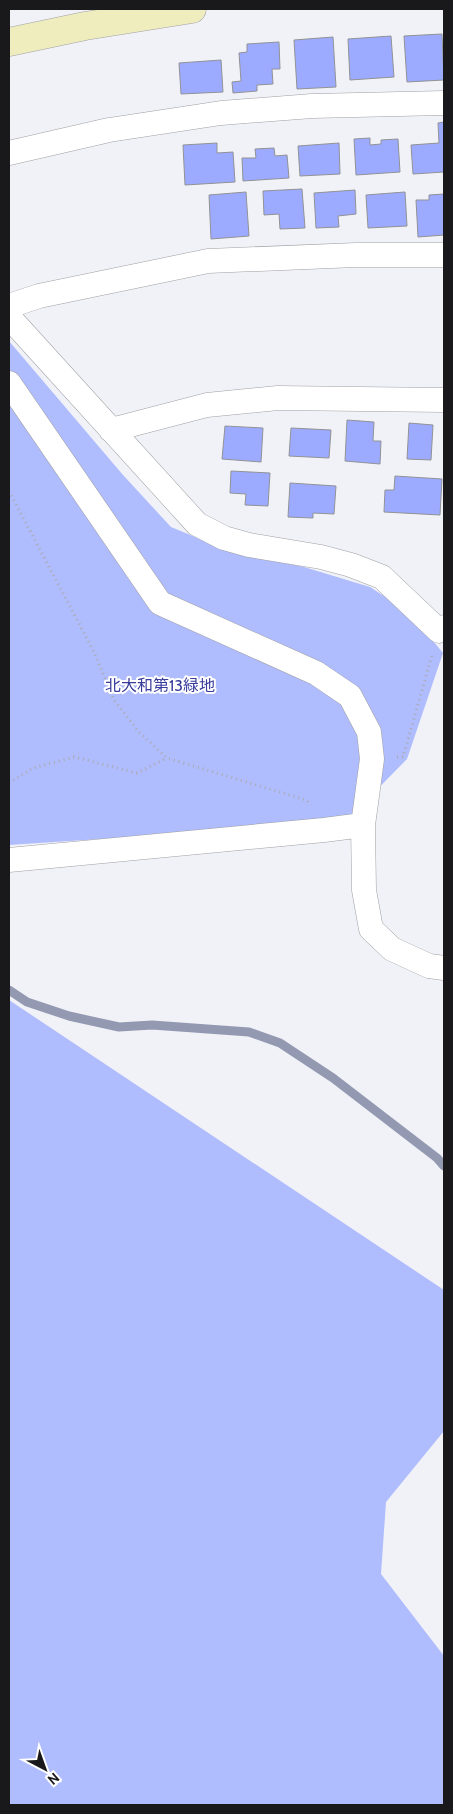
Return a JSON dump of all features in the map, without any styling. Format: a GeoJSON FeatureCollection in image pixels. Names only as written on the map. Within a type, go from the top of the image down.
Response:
{"type":"FeatureCollection","features":[{"type":"Feature","properties":{"kind":"street"},"geometry":{"type":"LineString","coordinates":[[9,42],[85,26],[192,9]]}},
{"type":"Feature","properties":{"kind":"street"},"geometry":{"type":"LineString","coordinates":[[9,153],[109,130],[222,113],[312,106],[444,103]]}},
{"type":"Feature","properties":{"kind":"street"},"geometry":{"type":"LineString","coordinates":[[9,306],[39,296],[208,261],[356,255],[444,255]]}},
{"type":"Feature","properties":{"kind":"street"},"geometry":{"type":"LineString","coordinates":[[9,317],[197,524],[224,538],[249,545],[343,563],[382,577],[442,629]]}},
{"type":"Feature","properties":{"kind":"street"},"geometry":{"type":"LineString","coordinates":[[9,383],[160,603],[316,673],[350,696],[368,732],[372,759],[363,825],[364,890],[371,929],[392,949],[428,966],[444,968]]}},
{"type":"Feature","properties":{"kind":"street"},"geometry":{"type":"LineString","coordinates":[[111,430],[208,405],[278,398],[444,400]]}},
{"type":"Feature","properties":{"kind":"street"},"geometry":{"type":"LineString","coordinates":[[9,860],[363,825]]}},
{"type":"Feature","properties":{"kind":"path"},"geometry":{"type":"LineString","coordinates":[[9,491],[94,652],[114,700],[139,732],[167,758],[306,800],[322,815],[324,830]]}},
{"type":"Feature","properties":{"kind":"path"},"geometry":{"type":"LineString","coordinates":[[372,759],[403,757],[442,629]]}},
{"type":"Feature","properties":{"kind":"path"},"geometry":{"type":"LineString","coordinates":[[9,783],[33,768],[74,757],[137,773],[167,758]]}},
{"type":"Feature","properties":{"kind":"green space","name":"北大和第13緑地"},"geometry":{"type":"Polygon","coordinates":[[[9,341],[123,475],[171,527],[229,551],[304,567],[370,587],[410,613],[443,653],[407,759],[350,817],[282,827],[9,845],[9,341]]]}},
{"type":"Feature","properties":{"kind":"green space"},"geometry":{"type":"Polygon","coordinates":[[[9,1000],[444,1290],[444,1431],[386,1502],[381,1574],[444,1656],[444,1805],[9,1805],[9,1000]]]}},
{"type":"Feature","properties":{"kind":"building"},"geometry":{"type":"Polygon","coordinates":[[[442,34],[444,80],[407,82],[404,36],[442,34]]]}},
{"type":"Feature","properties":{"kind":"building"},"geometry":{"type":"Polygon","coordinates":[[[391,36],[394,77],[350,80],[348,39],[391,36]]]}},
{"type":"Feature","properties":{"kind":"building"},"geometry":{"type":"Polygon","coordinates":[[[333,37],[336,87],[297,89],[294,40],[333,37]]]}},
{"type":"Feature","properties":{"kind":"building"},"geometry":{"type":"Polygon","coordinates":[[[279,42],[280,69],[272,69],[273,84],[257,85],[257,91],[233,93],[232,82],[241,81],[239,53],[247,52],[247,44],[279,42]]]}},
{"type":"Feature","properties":{"kind":"building"},"geometry":{"type":"Polygon","coordinates":[[[221,60],[223,92],[181,94],[179,63],[221,60]]]}},
{"type":"Feature","properties":{"kind":"building"},"geometry":{"type":"Polygon","coordinates":[[[444,122],[444,172],[413,174],[411,145],[439,143],[438,123],[444,122]]]}},
{"type":"Feature","properties":{"kind":"building"},"geometry":{"type":"Polygon","coordinates":[[[370,138],[370,145],[381,144],[381,140],[398,139],[400,172],[356,175],[354,139],[370,138]]]}},
{"type":"Feature","properties":{"kind":"building"},"geometry":{"type":"Polygon","coordinates":[[[217,143],[217,153],[233,152],[235,182],[185,185],[183,145],[217,143]]]}},
{"type":"Feature","properties":{"kind":"building"},"geometry":{"type":"Polygon","coordinates":[[[339,143],[340,174],[300,176],[298,146],[339,143]]]}},
{"type":"Feature","properties":{"kind":"building"},"geometry":{"type":"Polygon","coordinates":[[[274,148],[275,156],[287,155],[289,178],[243,181],[242,158],[256,158],[255,149],[274,148]]]}},
{"type":"Feature","properties":{"kind":"building"},"geometry":{"type":"Polygon","coordinates":[[[302,189],[305,228],[280,229],[279,214],[264,215],[263,191],[302,189]]]}},
{"type":"Feature","properties":{"kind":"building"},"geometry":{"type":"Polygon","coordinates":[[[355,190],[356,214],[338,216],[339,227],[316,228],[314,193],[355,190]]]}},
{"type":"Feature","properties":{"kind":"building"},"geometry":{"type":"Polygon","coordinates":[[[246,192],[249,236],[211,239],[209,195],[246,192]]]}},
{"type":"Feature","properties":{"kind":"building"},"geometry":{"type":"Polygon","coordinates":[[[405,192],[407,226],[368,228],[366,195],[405,192]]]}},
{"type":"Feature","properties":{"kind":"building"},"geometry":{"type":"Polygon","coordinates":[[[444,194],[444,235],[418,237],[416,200],[429,200],[429,195],[444,194]]]}},
{"type":"Feature","properties":{"kind":"building"},"geometry":{"type":"Polygon","coordinates":[[[347,420],[374,422],[373,441],[381,441],[380,464],[345,461],[347,420]]]}},
{"type":"Feature","properties":{"kind":"building"},"geometry":{"type":"Polygon","coordinates":[[[409,423],[433,425],[431,460],[407,459],[409,423]]]}},
{"type":"Feature","properties":{"kind":"building"},"geometry":{"type":"Polygon","coordinates":[[[225,426],[263,428],[261,462],[222,459],[225,426]]]}},
{"type":"Feature","properties":{"kind":"building"},"geometry":{"type":"Polygon","coordinates":[[[291,428],[331,430],[329,458],[289,456],[291,428]]]}},
{"type":"Feature","properties":{"kind":"building"},"geometry":{"type":"Polygon","coordinates":[[[231,471],[270,473],[268,506],[245,505],[246,494],[230,493],[231,471]]]}},
{"type":"Feature","properties":{"kind":"building"},"geometry":{"type":"Polygon","coordinates":[[[395,476],[442,479],[440,515],[384,512],[385,490],[394,490],[395,476]]]}},
{"type":"Feature","properties":{"kind":"building"},"geometry":{"type":"Polygon","coordinates":[[[290,483],[336,486],[334,514],[313,513],[313,518],[288,517],[290,483]]]}},
{"type":"Feature","properties":{"kind":"waterway"},"geometry":{"type":"LineString","coordinates":[[9,990],[27,1002],[69,1016],[119,1027],[152,1025],[249,1032],[280,1043],[333,1078],[437,1158],[444,1166]]}}]}
